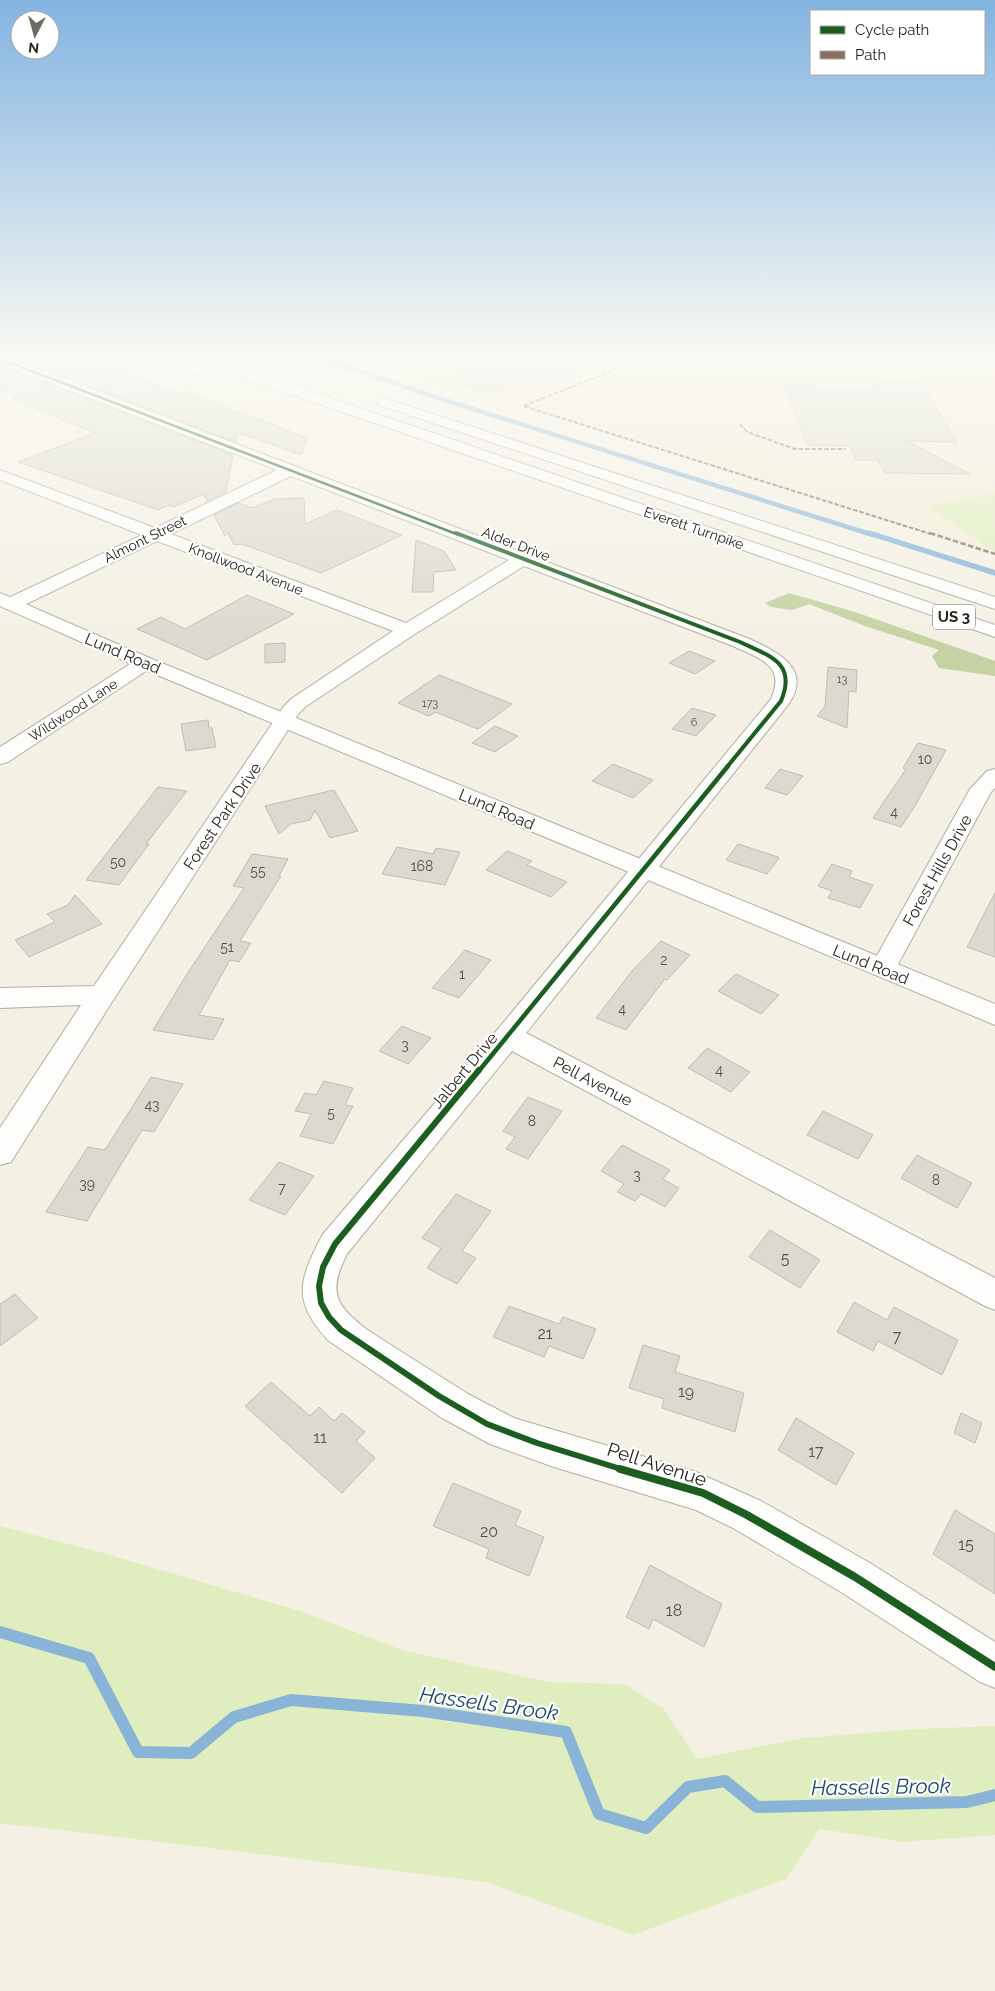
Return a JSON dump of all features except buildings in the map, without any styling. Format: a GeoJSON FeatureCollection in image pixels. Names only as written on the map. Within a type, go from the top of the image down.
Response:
{"type":"FeatureCollection","features":[{"type":"Feature","properties":{"kind":"main road","name":"Alder Drive"},"geometry":{"type":"LineString","coordinates":[[235,449],[740,642],[770,656],[784,669],[788,680],[787,690],[781,701],[643,870]]}},
{"type":"Feature","properties":{"kind":"main road"},"geometry":{"type":"LineString","coordinates":[[439,449],[913,604]]}},
{"type":"Feature","properties":{"kind":"main road","name":"Everett Turnpike"},"geometry":{"type":"LineString","coordinates":[[463,449],[995,632]]}},
{"type":"Feature","properties":{"kind":"main road","name":"Everett Turnpike"},"geometry":{"type":"LineString","coordinates":[[527,449],[995,604]]}},
{"type":"Feature","properties":{"kind":"main road","name":"Almont Street"},"geometry":{"type":"LineString","coordinates":[[4,604],[155,535],[290,470]]}},
{"type":"Feature","properties":{"kind":"main road","name":"Knollwood Avenue"},"geometry":{"type":"LineString","coordinates":[[0,475],[408,630]]}},
{"type":"Feature","properties":{"kind":"main road","name":"Forest Park Drive"},"geometry":{"type":"LineString","coordinates":[[0,1153],[102,994],[270,744],[284,720],[298,703],[408,630],[523,559]]}},
{"type":"Feature","properties":{"kind":"main road","name":"Lund Road"},"geometry":{"type":"LineString","coordinates":[[4,604],[995,1015]]}},
{"type":"Feature","properties":{"kind":"main road","name":"Wildwood Lane"},"geometry":{"type":"LineString","coordinates":[[0,757],[145,662]]}},
{"type":"Feature","properties":{"kind":"main road","name":"Forest Hills Drive"},"geometry":{"type":"LineString","coordinates":[[883,968],[982,789],[995,776]]}},
{"type":"Feature","properties":{"kind":"main road","name":"Jalbert Drive"},"geometry":{"type":"LineString","coordinates":[[319,1292],[319,1274],[324,1260],[335,1244],[643,870]]}},
{"type":"Feature","properties":{"kind":"main road"},"geometry":{"type":"LineString","coordinates":[[0,998],[102,994]]}},
{"type":"Feature","properties":{"kind":"main road","name":"Pell Avenue"},"geometry":{"type":"LineString","coordinates":[[508,1036],[995,1295]]}},
{"type":"Feature","properties":{"kind":"main road","name":"Pell Avenue"},"geometry":{"type":"LineString","coordinates":[[319,1292],[327,1318],[348,1336],[468,1414],[519,1437],[708,1495],[788,1538],[995,1667]]}},
{"type":"Feature","properties":{"kind":"shaded area"},"geometry":{"type":"Polygon","coordinates":[[[654,449],[995,449],[995,555],[654,449]]]}},
{"type":"Feature","properties":{"kind":"green space"},"geometry":{"type":"Polygon","coordinates":[[[995,493],[995,553],[929,506],[995,493]]]}},
{"type":"Feature","properties":{"kind":"green space"},"geometry":{"type":"Polygon","coordinates":[[[789,593],[855,612],[995,661],[995,676],[939,668],[932,656],[939,650],[865,626],[809,604],[792,610],[771,607],[765,603],[789,593]]]}},
{"type":"Feature","properties":{"kind":"green space"},"geometry":{"type":"Polygon","coordinates":[[[0,1526],[107,1554],[300,1611],[405,1651],[549,1682],[624,1684],[663,1708],[698,1759],[803,1738],[916,1729],[995,1726],[995,1835],[903,1842],[820,1829],[786,1879],[633,1935],[486,1882],[0,1824],[0,1526]]]}},
{"type":"Feature","properties":{"kind":"waterway"},"geometry":{"type":"LineString","coordinates":[[600,449],[873,535]]}},
{"type":"Feature","properties":{"kind":"waterway"},"geometry":{"type":"LineString","coordinates":[[869,533],[995,573]]}},
{"type":"Feature","properties":{"kind":"waterway","name":"Hassells Brook"},"geometry":{"type":"LineString","coordinates":[[0,1632],[89,1658],[138,1752],[191,1753],[234,1717],[291,1700],[423,1711],[566,1732],[599,1814],[646,1828],[688,1787],[725,1781],[757,1807],[967,1802],[995,1795]]}},
{"type":"Feature","properties":{"kind":"marked path"},"geometry":{"type":"LineString","coordinates":[[660,449],[995,554]]}},
{"type":"Feature","properties":{"kind":"marked path"},"geometry":{"type":"LineString","coordinates":[[795,449],[845,449]]}},
{"type":"Feature","properties":{"kind":"cycle path"},"geometry":{"type":"LineString","coordinates":[[235,449],[740,642],[778,663],[784,670],[787,678],[786,689],[781,701],[508,1036],[335,1244],[323,1267],[319,1286],[321,1303],[329,1317],[341,1330],[357,1342],[439,1396],[487,1424],[537,1443],[710,1496],[820,1556],[995,1667]]}}]}
